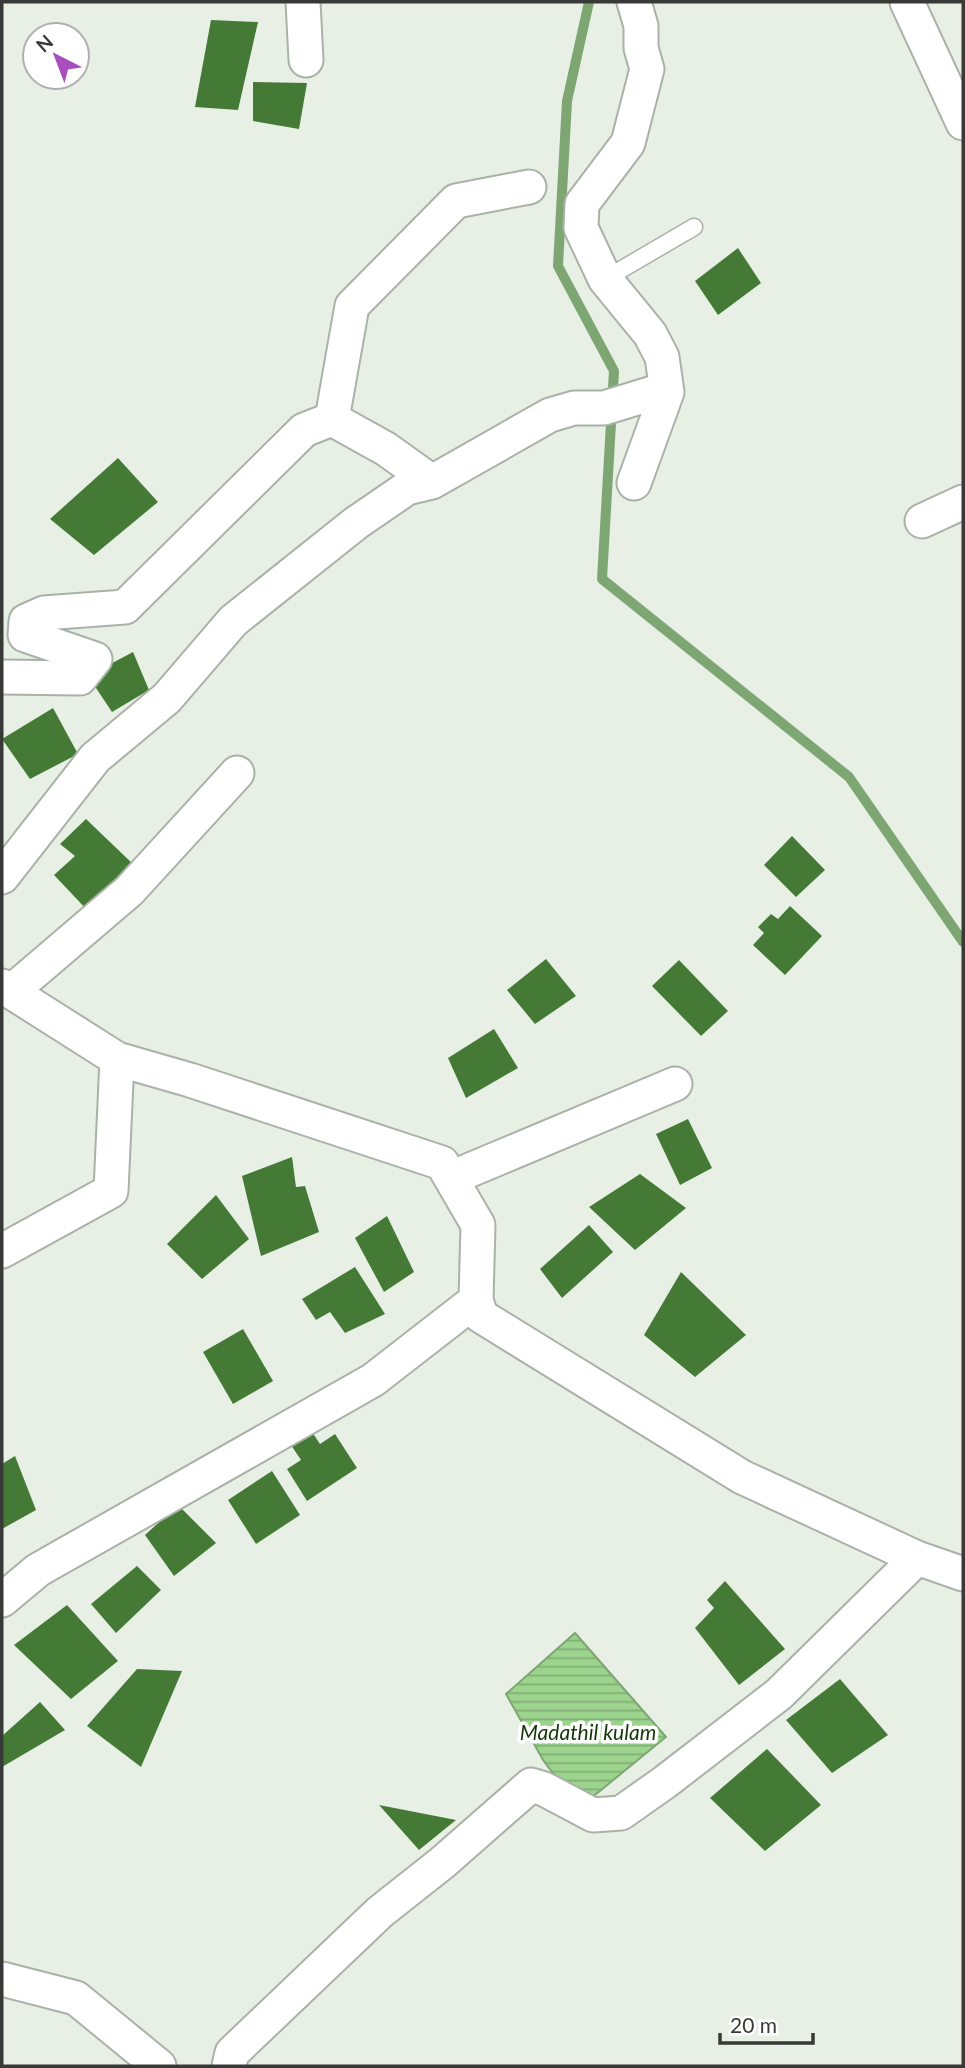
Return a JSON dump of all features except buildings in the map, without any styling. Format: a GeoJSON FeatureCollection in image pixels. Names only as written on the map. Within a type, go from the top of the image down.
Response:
{"type":"FeatureCollection","features":[{"type":"Feature","properties":{"kind":"street"},"geometry":{"type":"LineString","coordinates":[[303,2],[306,61]]}},
{"type":"Feature","properties":{"kind":"street"},"geometry":{"type":"LineString","coordinates":[[634,2],[641,26],[641,48],[648,69],[628,143],[582,204],[581,212],[581,228],[605,279],[650,334],[662,357],[660,393],[634,483]]}},
{"type":"Feature","properties":{"kind":"street"},"geometry":{"type":"LineString","coordinates":[[907,2],[963,123]]}},
{"type":"Feature","properties":{"kind":"street"},"geometry":{"type":"LineString","coordinates":[[332,419],[352,306],[456,201],[529,187]]}},
{"type":"Feature","properties":{"kind":"street"},"geometry":{"type":"LineString","coordinates":[[2,877],[95,758],[167,698],[233,621],[366,516],[407,488],[432,482],[551,415],[574,408],[604,408],[660,393]]}},
{"type":"Feature","properties":{"kind":"street"},"geometry":{"type":"LineString","coordinates":[[332,419],[386,449],[432,482]]}},
{"type":"Feature","properties":{"kind":"street"},"geometry":{"type":"LineString","coordinates":[[2,677],[80,678],[96,659],[25,635],[26,621],[44,613],[125,607],[304,430],[332,419]]}},
{"type":"Feature","properties":{"kind":"street"},"geometry":{"type":"LineString","coordinates":[[922,521],[963,502]]}},
{"type":"Feature","properties":{"kind":"street"},"geometry":{"type":"LineString","coordinates":[[237,773],[129,891],[7,988],[117,1059],[190,1080],[442,1163],[478,1225],[476,1300],[481,1316],[742,1477],[917,1558],[963,1574]]}},
{"type":"Feature","properties":{"kind":"street"},"geometry":{"type":"LineString","coordinates":[[2,1251],[111,1192],[117,1059]]}},
{"type":"Feature","properties":{"kind":"street"},"geometry":{"type":"LineString","coordinates":[[451,1178],[675,1084]]}},
{"type":"Feature","properties":{"kind":"street"},"geometry":{"type":"LineString","coordinates":[[2,1600],[38,1570],[373,1380],[476,1300]]}},
{"type":"Feature","properties":{"kind":"street"},"geometry":{"type":"LineString","coordinates":[[229,2066],[232,2053],[380,1912],[442,1863],[531,1786],[544,1789],[593,1815],[621,1813],[779,1694],[917,1558]]}},
{"type":"Feature","properties":{"kind":"street"},"geometry":{"type":"LineString","coordinates":[[2,1979],[76,1997],[159,2066]]}},
{"type":"Feature","properties":{"kind":"lane"},"geometry":{"type":"LineString","coordinates":[[605,279],[695,227]]}},
{"type":"Feature","properties":{"kind":"water","name":"Madathil kulam"},"geometry":{"type":"Polygon","coordinates":[[[575,1633],[666,1737],[579,1808],[543,1760],[506,1694],[575,1633]]]}},
{"type":"Feature","properties":{"kind":"waterway"},"geometry":{"type":"LineString","coordinates":[[589,2],[567,101],[558,266],[614,371],[602,579],[849,777],[963,942]]}}]}
